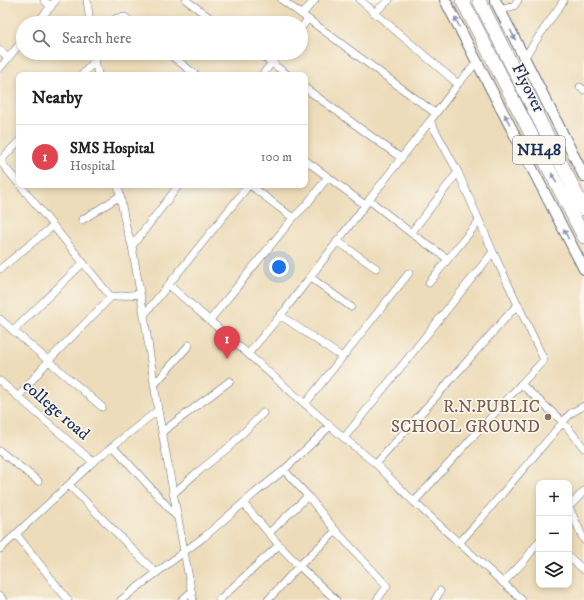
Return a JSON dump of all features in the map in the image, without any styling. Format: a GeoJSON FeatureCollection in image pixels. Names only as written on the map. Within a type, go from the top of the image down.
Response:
{"type":"FeatureCollection","features":[{"type":"Feature","properties":{"kind":"highway","name":"Flyover"},"geometry":{"type":"LineString","coordinates":[[462,0],[584,237]]}},
{"type":"Feature","properties":{"kind":"highway","name":"Flyover"},"geometry":{"type":"LineString","coordinates":[[479,0],[584,209]]}},
{"type":"Feature","properties":{"kind":"main road"},"geometry":{"type":"LineString","coordinates":[[445,0],[584,269]]}},
{"type":"Feature","properties":{"kind":"main road"},"geometry":{"type":"LineString","coordinates":[[495,0],[584,176]]}},
{"type":"Feature","properties":{"kind":"street"},"geometry":{"type":"LineString","coordinates":[[44,0],[51,7]]}},
{"type":"Feature","properties":{"kind":"street"},"geometry":{"type":"LineString","coordinates":[[43,16],[56,0]]}},
{"type":"Feature","properties":{"kind":"street"},"geometry":{"type":"LineString","coordinates":[[87,0],[89,16]]}},
{"type":"Feature","properties":{"kind":"street"},"geometry":{"type":"LineString","coordinates":[[186,0],[208,16]]}},
{"type":"Feature","properties":{"kind":"street"},"geometry":{"type":"LineString","coordinates":[[282,0],[304,16]]}},
{"type":"Feature","properties":{"kind":"street"},"geometry":{"type":"LineString","coordinates":[[302,14],[315,0]]}},
{"type":"Feature","properties":{"kind":"street"},"geometry":{"type":"LineString","coordinates":[[360,0],[458,84]]}},
{"type":"Feature","properties":{"kind":"street"},"geometry":{"type":"LineString","coordinates":[[374,13],[389,0]]}},
{"type":"Feature","properties":{"kind":"street"},"geometry":{"type":"LineString","coordinates":[[500,10],[514,6],[518,0]]}},
{"type":"Feature","properties":{"kind":"street"},"geometry":{"type":"LineString","coordinates":[[524,58],[564,0]]}},
{"type":"Feature","properties":{"kind":"street"},"geometry":{"type":"LineString","coordinates":[[308,19],[435,113]]}},
{"type":"Feature","properties":{"kind":"street"},"geometry":{"type":"LineString","coordinates":[[0,68],[16,48]]}},
{"type":"Feature","properties":{"kind":"street"},"geometry":{"type":"LineString","coordinates":[[0,50],[8,58]]}},
{"type":"Feature","properties":{"kind":"street"},"geometry":{"type":"LineString","coordinates":[[177,60],[192,72]]}},
{"type":"Feature","properties":{"kind":"street"},"geometry":{"type":"LineString","coordinates":[[268,60],[284,72]]}},
{"type":"Feature","properties":{"kind":"street"},"geometry":{"type":"LineString","coordinates":[[264,72],[274,60]]}},
{"type":"Feature","properties":{"kind":"street"},"geometry":{"type":"LineString","coordinates":[[95,61],[98,72]]}},
{"type":"Feature","properties":{"kind":"street"},"geometry":{"type":"LineString","coordinates":[[85,72],[95,61]]}},
{"type":"Feature","properties":{"kind":"street"},"geometry":{"type":"LineString","coordinates":[[248,354],[310,277],[435,113],[477,62]]}},
{"type":"Feature","properties":{"kind":"street"},"geometry":{"type":"LineString","coordinates":[[308,90],[400,158]]}},
{"type":"Feature","properties":{"kind":"street"},"geometry":{"type":"LineString","coordinates":[[414,502],[544,360],[493,252],[458,172],[430,121]]}},
{"type":"Feature","properties":{"kind":"street"},"geometry":{"type":"LineString","coordinates":[[16,143],[0,161],[16,181]]}},
{"type":"Feature","properties":{"kind":"street"},"geometry":{"type":"LineString","coordinates":[[308,162],[448,259]]}},
{"type":"Feature","properties":{"kind":"street"},"geometry":{"type":"LineString","coordinates":[[411,233],[458,172]]}},
{"type":"Feature","properties":{"kind":"street"},"geometry":{"type":"LineString","coordinates":[[210,320],[328,177]]}},
{"type":"Feature","properties":{"kind":"street"},"geometry":{"type":"LineString","coordinates":[[21,188],[111,297]]}},
{"type":"Feature","properties":{"kind":"street"},"geometry":{"type":"LineString","coordinates":[[119,188],[126,227],[132,246],[158,410],[193,600]]}},
{"type":"Feature","properties":{"kind":"street"},"geometry":{"type":"LineString","coordinates":[[132,246],[177,188]]}},
{"type":"Feature","properties":{"kind":"street"},"geometry":{"type":"LineString","coordinates":[[144,315],[247,188]]}},
{"type":"Feature","properties":{"kind":"street"},"geometry":{"type":"LineString","coordinates":[[253,188],[293,218]]}},
{"type":"Feature","properties":{"kind":"street"},"geometry":{"type":"LineString","coordinates":[[82,220],[120,196]]}},
{"type":"Feature","properties":{"kind":"street"},"geometry":{"type":"LineString","coordinates":[[429,283],[479,220]]}},
{"type":"Feature","properties":{"kind":"street"},"geometry":{"type":"LineString","coordinates":[[0,268],[52,226]]}},
{"type":"Feature","properties":{"kind":"street"},"geometry":{"type":"LineString","coordinates":[[337,241],[376,268]]}},
{"type":"Feature","properties":{"kind":"street"},"geometry":{"type":"LineString","coordinates":[[344,438],[493,252]]}},
{"type":"Feature","properties":{"kind":"street"},"geometry":{"type":"LineString","coordinates":[[13,331],[83,263]]}},
{"type":"Feature","properties":{"kind":"street"},"geometry":{"type":"LineString","coordinates":[[305,404],[409,272]]}},
{"type":"Feature","properties":{"kind":"street"},"geometry":{"type":"LineString","coordinates":[[310,277],[351,307]]}},
{"type":"Feature","properties":{"kind":"street"},"geometry":{"type":"LineString","coordinates":[[169,285],[330,426],[376,464],[414,502],[522,600]]}},
{"type":"Feature","properties":{"kind":"street"},"geometry":{"type":"LineString","coordinates":[[18,396],[49,360],[111,297],[140,294]]}},
{"type":"Feature","properties":{"kind":"street"},"geometry":{"type":"LineString","coordinates":[[376,464],[518,304]]}},
{"type":"Feature","properties":{"kind":"street"},"geometry":{"type":"LineString","coordinates":[[280,315],[342,357]]}},
{"type":"Feature","properties":{"kind":"street"},"geometry":{"type":"LineString","coordinates":[[0,320],[49,360],[102,407]]}},
{"type":"Feature","properties":{"kind":"street"},"geometry":{"type":"LineString","coordinates":[[154,385],[189,345]]}},
{"type":"Feature","properties":{"kind":"street","name":"college road"},"geometry":{"type":"LineString","coordinates":[[0,381],[93,462]]}},
{"type":"Feature","properties":{"kind":"street"},"geometry":{"type":"LineString","coordinates":[[162,432],[230,381]]}},
{"type":"Feature","properties":{"kind":"street"},"geometry":{"type":"LineString","coordinates":[[521,384],[563,422],[584,448]]}},
{"type":"Feature","properties":{"kind":"street"},"geometry":{"type":"LineString","coordinates":[[459,543],[571,413],[584,406]]}},
{"type":"Feature","properties":{"kind":"street"},"geometry":{"type":"LineString","coordinates":[[0,549],[93,462],[158,410]]}},
{"type":"Feature","properties":{"kind":"street"},"geometry":{"type":"LineString","coordinates":[[173,494],[229,447],[263,413]]}},
{"type":"Feature","properties":{"kind":"street"},"geometry":{"type":"LineString","coordinates":[[121,600],[204,538],[243,503],[284,470],[330,426]]}},
{"type":"Feature","properties":{"kind":"street"},"geometry":{"type":"LineString","coordinates":[[113,446],[177,517]]}},
{"type":"Feature","properties":{"kind":"street"},"geometry":{"type":"LineString","coordinates":[[0,462],[2,453],[38,481]]}},
{"type":"Feature","properties":{"kind":"street"},"geometry":{"type":"LineString","coordinates":[[284,470],[308,496],[336,531],[387,586],[377,600]]}},
{"type":"Feature","properties":{"kind":"street"},"geometry":{"type":"LineString","coordinates":[[68,485],[156,573]]}},
{"type":"Feature","properties":{"kind":"street"},"geometry":{"type":"LineString","coordinates":[[572,504],[584,491]]}},
{"type":"Feature","properties":{"kind":"street"},"geometry":{"type":"LineString","coordinates":[[269,533],[308,496]]}},
{"type":"Feature","properties":{"kind":"street"},"geometry":{"type":"LineString","coordinates":[[243,503],[279,546],[336,600]]}},
{"type":"Feature","properties":{"kind":"street"},"geometry":{"type":"LineString","coordinates":[[572,514],[584,540]]}},
{"type":"Feature","properties":{"kind":"street"},"geometry":{"type":"LineString","coordinates":[[268,600],[299,566],[336,531]]}},
{"type":"Feature","properties":{"kind":"street"},"geometry":{"type":"LineString","coordinates":[[16,534],[68,600]]}},
{"type":"Feature","properties":{"kind":"street"},"geometry":{"type":"LineString","coordinates":[[503,583],[525,560],[536,545]]}},
{"type":"Feature","properties":{"kind":"street"},"geometry":{"type":"LineString","coordinates":[[219,600],[279,546]]}},
{"type":"Feature","properties":{"kind":"street"},"geometry":{"type":"LineString","coordinates":[[572,560],[584,570]]}},
{"type":"Feature","properties":{"kind":"street"},"geometry":{"type":"LineString","coordinates":[[435,600],[440,591]]}},
{"type":"Feature","properties":{"kind":"street"},"geometry":{"type":"LineString","coordinates":[[182,600],[191,592]]}},
{"type":"Feature","properties":{"kind":"street"},"geometry":{"type":"LineString","coordinates":[[0,596],[3,600]]}},
{"type":"Feature","properties":{"kind":"place","name":"SMS Hospital"},"geometry":{"type":"Point","coordinates":[227,359]}},
{"type":"Feature","properties":{"kind":"place","name":"R.N.PUBLIC SCHOOL GROUND"},"geometry":{"type":"Point","coordinates":[548,417]}}]}
